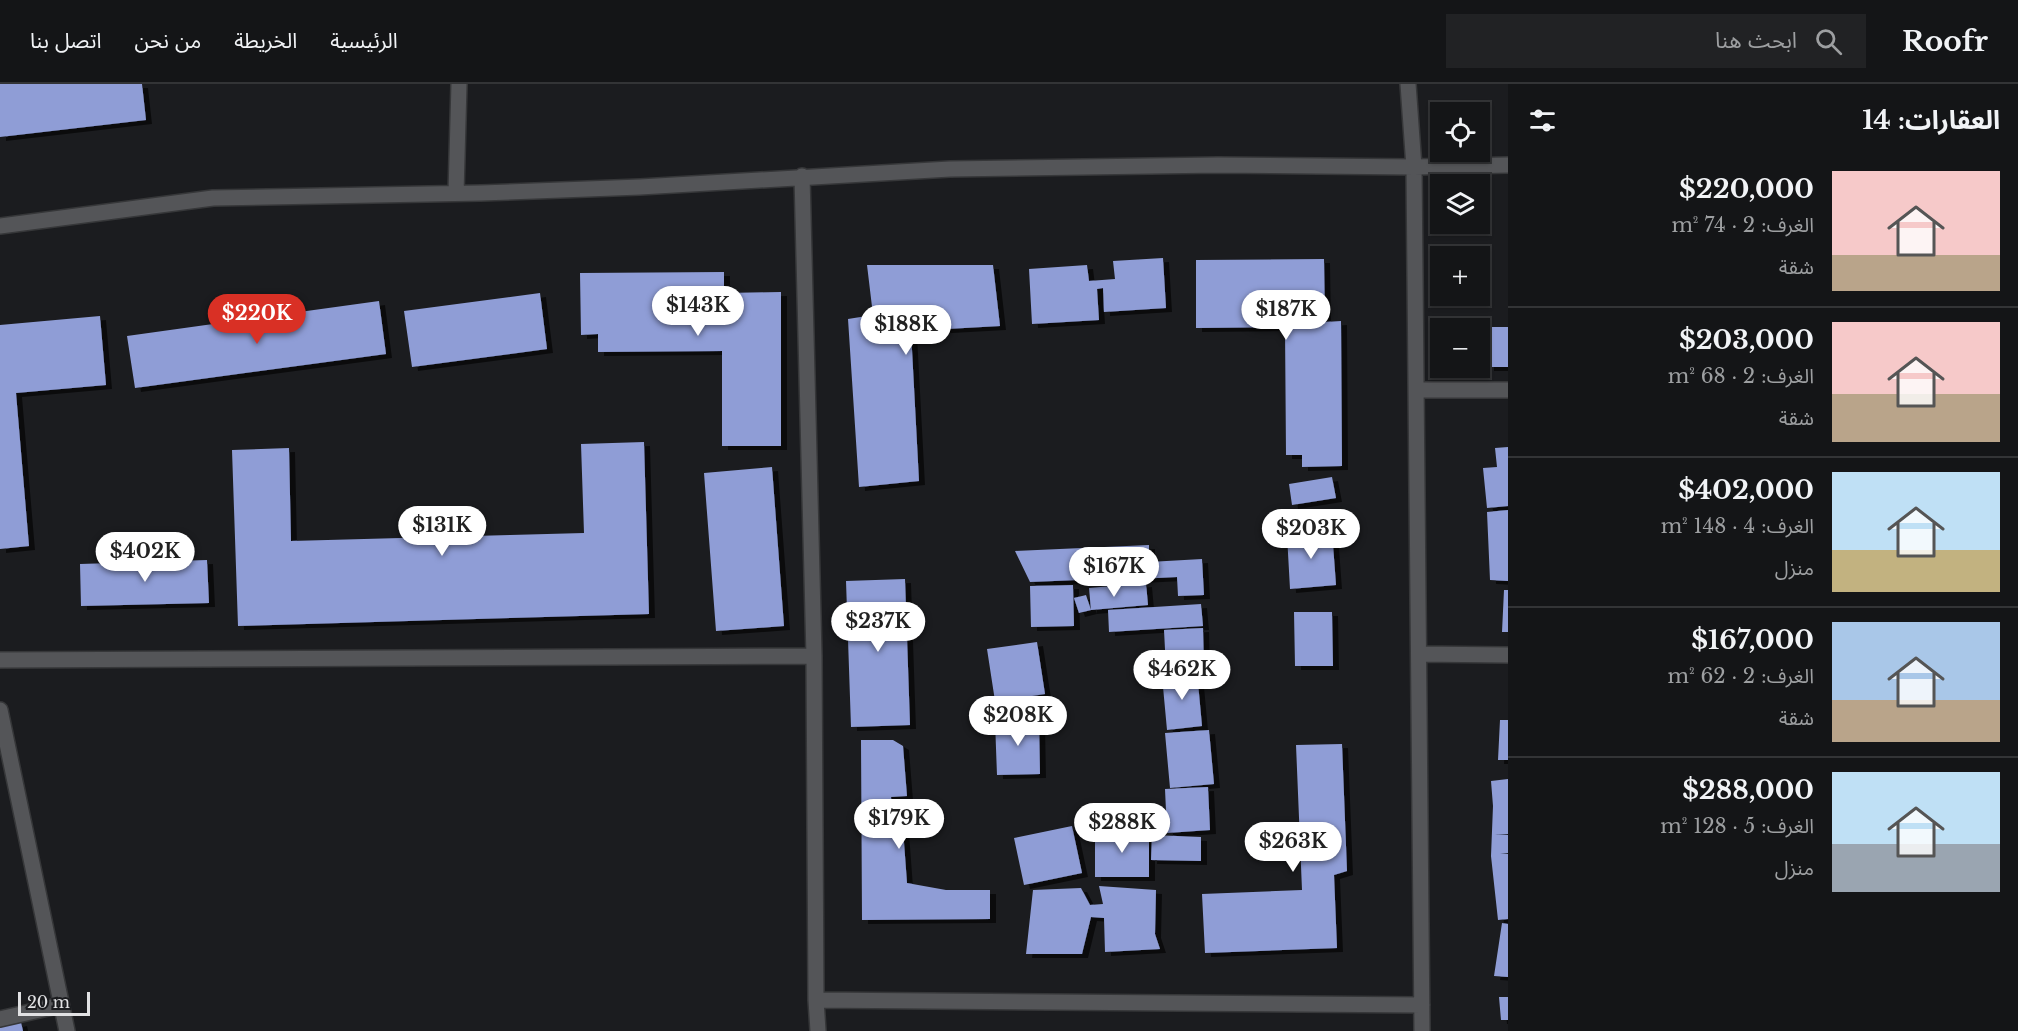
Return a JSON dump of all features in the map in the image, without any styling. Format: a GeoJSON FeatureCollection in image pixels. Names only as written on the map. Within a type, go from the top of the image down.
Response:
{"type":"FeatureCollection","features":[{"type":"Feature","properties":{"kind":"street"},"geometry":{"type":"LineString","coordinates":[[456,193],[459,84]]}},
{"type":"Feature","properties":{"kind":"street"},"geometry":{"type":"LineString","coordinates":[[1408,84],[1414,167],[1422,1031]]}},
{"type":"Feature","properties":{"kind":"street"},"geometry":{"type":"LineString","coordinates":[[0,226],[213,198],[640,187],[802,176],[996,168],[1508,165]]}},
{"type":"Feature","properties":{"kind":"street"},"geometry":{"type":"LineString","coordinates":[[802,176],[814,656],[818,1031]]}},
{"type":"Feature","properties":{"kind":"street"},"geometry":{"type":"LineString","coordinates":[[1416,390],[1508,390]]}},
{"type":"Feature","properties":{"kind":"street"},"geometry":{"type":"LineString","coordinates":[[1419,654],[1508,655]]}},
{"type":"Feature","properties":{"kind":"street"},"geometry":{"type":"LineString","coordinates":[[0,660],[814,656]]}},
{"type":"Feature","properties":{"kind":"street"},"geometry":{"type":"LineString","coordinates":[[0,710],[67,1031]]}},
{"type":"Feature","properties":{"kind":"street"},"geometry":{"type":"LineString","coordinates":[[816,1000],[1422,1005]]}},
{"type":"Feature","properties":{"kind":"street"},"geometry":{"type":"LineString","coordinates":[[0,1019],[61,1005]]}},
{"type":"Feature","properties":{"kind":"building"},"geometry":{"type":"Polygon","coordinates":[[[0,84],[142,84],[146,120],[0,137],[0,84]]]}},
{"type":"Feature","properties":{"kind":"building"},"geometry":{"type":"Polygon","coordinates":[[[1163,258],[1166,308],[1104,312],[1103,288],[1097,289],[1099,320],[1032,324],[1029,269],[1087,265],[1089,281],[1115,279],[1113,261],[1163,258]]]}},
{"type":"Feature","properties":{"kind":"building"},"geometry":{"type":"Polygon","coordinates":[[[1324,259],[1325,322],[1341,321],[1342,466],[1302,467],[1302,455],[1286,455],[1285,327],[1196,328],[1196,260],[1324,259]]]}},
{"type":"Feature","properties":{"kind":"building"},"geometry":{"type":"Polygon","coordinates":[[[867,265],[993,265],[1000,326],[911,331],[919,481],[859,487],[848,319],[873,315],[867,265]]]}},
{"type":"Feature","properties":{"kind":"building"},"geometry":{"type":"Polygon","coordinates":[[[724,272],[724,293],[781,292],[781,446],[722,446],[722,351],[598,352],[598,334],[581,335],[580,273],[724,272]]]}},
{"type":"Feature","properties":{"kind":"building"},"geometry":{"type":"Polygon","coordinates":[[[540,293],[547,349],[412,367],[404,311],[540,293]]]}},
{"type":"Feature","properties":{"kind":"building"},"geometry":{"type":"Polygon","coordinates":[[[379,301],[386,354],[135,388],[127,336],[379,301]]]}},
{"type":"Feature","properties":{"kind":"building"},"geometry":{"type":"Polygon","coordinates":[[[100,316],[106,385],[16,393],[29,546],[0,549],[0,325],[100,316]]]}},
{"type":"Feature","properties":{"kind":"building"},"geometry":{"type":"Polygon","coordinates":[[[1490,327],[1508,327],[1508,367],[1490,367],[1490,327]]]}},
{"type":"Feature","properties":{"kind":"building"},"geometry":{"type":"Polygon","coordinates":[[[644,442],[649,614],[238,626],[232,450],[289,448],[291,541],[584,533],[581,444],[644,442]]]}},
{"type":"Feature","properties":{"kind":"building"},"geometry":{"type":"Polygon","coordinates":[[[1508,447],[1508,506],[1487,508],[1483,468],[1497,467],[1495,448],[1508,447]]]}},
{"type":"Feature","properties":{"kind":"building"},"geometry":{"type":"Polygon","coordinates":[[[772,467],[784,626],[716,631],[704,473],[772,467]]]}},
{"type":"Feature","properties":{"kind":"building"},"geometry":{"type":"Polygon","coordinates":[[[1332,477],[1336,498],[1292,505],[1289,484],[1332,477]]]}},
{"type":"Feature","properties":{"kind":"building"},"geometry":{"type":"Polygon","coordinates":[[[1508,510],[1508,581],[1490,580],[1487,512],[1508,510]]]}},
{"type":"Feature","properties":{"kind":"building"},"geometry":{"type":"Polygon","coordinates":[[[1332,531],[1336,585],[1290,589],[1287,535],[1332,531]]]}},
{"type":"Feature","properties":{"kind":"building"},"geometry":{"type":"Polygon","coordinates":[[[1149,545],[1149,562],[1202,559],[1204,595],[1178,596],[1177,577],[1117,580],[1116,562],[1077,564],[1078,580],[1030,582],[1015,551],[1149,545]]]}},
{"type":"Feature","properties":{"kind":"building"},"geometry":{"type":"Polygon","coordinates":[[[207,560],[209,603],[81,606],[80,564],[207,560]]]}},
{"type":"Feature","properties":{"kind":"building"},"geometry":{"type":"Polygon","coordinates":[[[905,579],[910,725],[851,727],[846,581],[905,579]]]}},
{"type":"Feature","properties":{"kind":"building"},"geometry":{"type":"Polygon","coordinates":[[[1146,583],[1148,605],[1091,610],[1089,588],[1146,583]]]}},
{"type":"Feature","properties":{"kind":"building"},"geometry":{"type":"Polygon","coordinates":[[[1073,585],[1074,626],[1031,627],[1030,586],[1073,585]]]}},
{"type":"Feature","properties":{"kind":"building"},"geometry":{"type":"Polygon","coordinates":[[[1504,590],[1508,590],[1508,632],[1502,632],[1504,590]]]}},
{"type":"Feature","properties":{"kind":"building"},"geometry":{"type":"Polygon","coordinates":[[[1086,595],[1091,610],[1079,613],[1074,598],[1086,595]]]}},
{"type":"Feature","properties":{"kind":"building"},"geometry":{"type":"Polygon","coordinates":[[[1201,604],[1203,626],[1109,632],[1108,610],[1201,604]]]}},
{"type":"Feature","properties":{"kind":"building"},"geometry":{"type":"Polygon","coordinates":[[[1294,612],[1332,612],[1333,666],[1295,666],[1294,612]]]}},
{"type":"Feature","properties":{"kind":"building"},"geometry":{"type":"Polygon","coordinates":[[[1203,628],[1204,667],[1166,669],[1164,630],[1203,628]]]}},
{"type":"Feature","properties":{"kind":"building"},"geometry":{"type":"Polygon","coordinates":[[[1037,642],[1045,694],[1019,698],[1022,719],[1013,720],[1010,699],[995,701],[987,649],[1037,642]]]}},
{"type":"Feature","properties":{"kind":"building"},"geometry":{"type":"Polygon","coordinates":[[[1197,672],[1202,726],[1167,730],[1162,676],[1197,672]]]}},
{"type":"Feature","properties":{"kind":"building"},"geometry":{"type":"Polygon","coordinates":[[[1039,720],[1040,774],[997,775],[995,721],[1039,720]]]}},
{"type":"Feature","properties":{"kind":"building"},"geometry":{"type":"Polygon","coordinates":[[[1500,720],[1508,720],[1508,760],[1498,760],[1500,720]]]}},
{"type":"Feature","properties":{"kind":"building"},"geometry":{"type":"Polygon","coordinates":[[[1209,730],[1214,784],[1170,788],[1165,733],[1209,730]]]}},
{"type":"Feature","properties":{"kind":"building"},"geometry":{"type":"Polygon","coordinates":[[[861,740],[893,740],[903,746],[907,796],[891,797],[894,830],[903,829],[907,883],[946,890],[990,890],[990,919],[862,920],[861,740]]]}},
{"type":"Feature","properties":{"kind":"building"},"geometry":{"type":"Polygon","coordinates":[[[1342,744],[1347,871],[1334,875],[1337,948],[1205,953],[1202,894],[1302,890],[1296,745],[1342,744]]]}},
{"type":"Feature","properties":{"kind":"building"},"geometry":{"type":"Polygon","coordinates":[[[1508,779],[1508,834],[1495,835],[1508,835],[1508,853],[1500,854],[1508,854],[1508,919],[1498,920],[1491,856],[1493,806],[1491,781],[1508,779]]]}},
{"type":"Feature","properties":{"kind":"building"},"geometry":{"type":"Polygon","coordinates":[[[1208,787],[1210,830],[1167,833],[1165,789],[1208,787]]]}},
{"type":"Feature","properties":{"kind":"building"},"geometry":{"type":"Polygon","coordinates":[[[1072,826],[1082,873],[1024,885],[1014,838],[1072,826]]]}},
{"type":"Feature","properties":{"kind":"building"},"geometry":{"type":"Polygon","coordinates":[[[1095,830],[1149,830],[1149,877],[1095,877],[1095,830]]]}},
{"type":"Feature","properties":{"kind":"building"},"geometry":{"type":"Polygon","coordinates":[[[1152,835],[1201,837],[1201,861],[1151,860],[1152,835]]]}},
{"type":"Feature","properties":{"kind":"building"},"geometry":{"type":"Polygon","coordinates":[[[1099,886],[1156,890],[1155,934],[1160,949],[1105,952],[1104,918],[1091,917],[1082,954],[1026,954],[1033,890],[1081,888],[1090,905],[1103,904],[1099,886]]]}},
{"type":"Feature","properties":{"kind":"building"},"geometry":{"type":"Polygon","coordinates":[[[1502,923],[1508,924],[1508,977],[1494,976],[1502,923]]]}},
{"type":"Feature","properties":{"kind":"building"},"geometry":{"type":"Polygon","coordinates":[[[1499,997],[1508,997],[1508,1020],[1501,1020],[1499,997]]]}},
{"type":"Feature","properties":{"kind":"building"},"geometry":{"type":"Polygon","coordinates":[[[21,1022],[23,1031],[0,1031],[0,1027],[21,1022]]]}}]}
